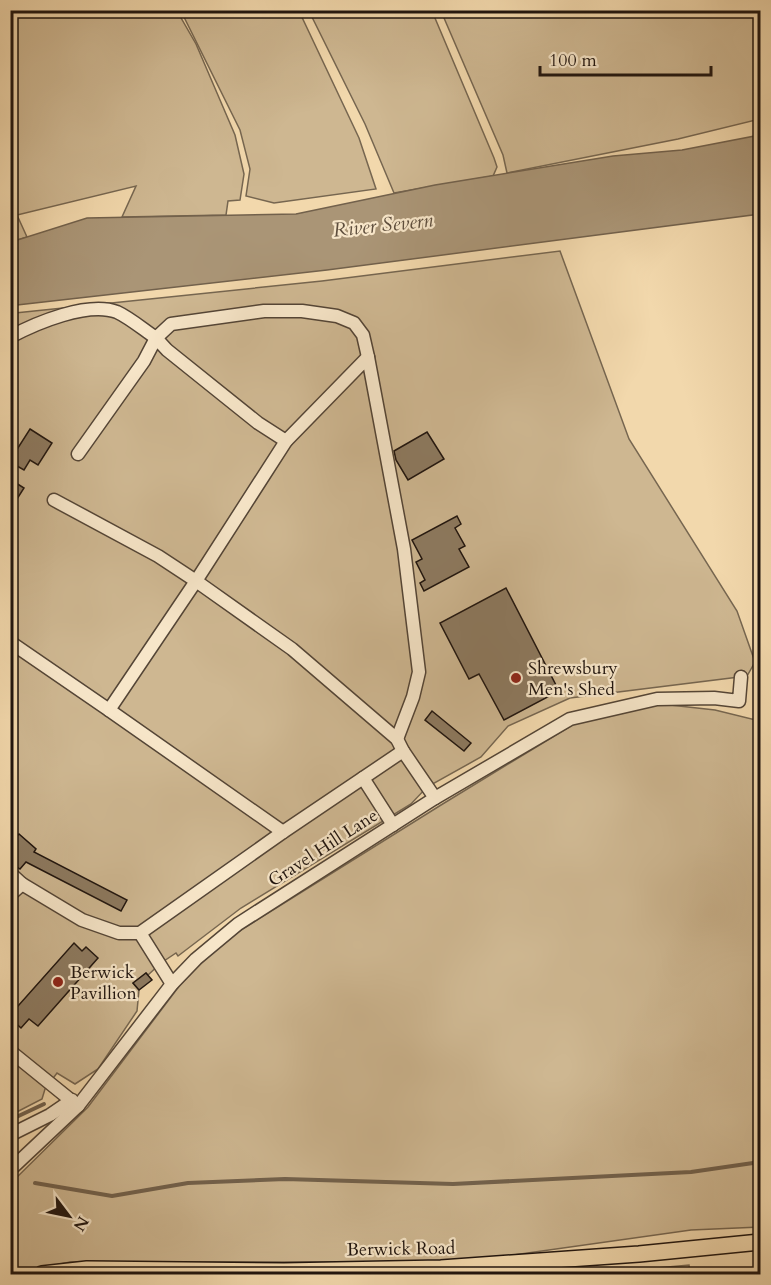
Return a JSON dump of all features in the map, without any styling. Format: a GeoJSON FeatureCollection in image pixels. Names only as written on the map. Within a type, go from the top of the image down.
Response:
{"type":"FeatureCollection","features":[{"type":"Feature","properties":{"kind":"main road","name":"Berwick Road"},"geometry":{"type":"LineString","coordinates":[[42,1275],[87,1269],[284,1271],[441,1268],[639,1254],[760,1242]]}},
{"type":"Feature","properties":{"kind":"street"},"geometry":{"type":"LineString","coordinates":[[10,337],[73,312],[96,309],[117,312],[156,338],[166,350],[249,416],[286,441]]}},
{"type":"Feature","properties":{"kind":"street"},"geometry":{"type":"LineString","coordinates":[[78,454],[144,362],[156,338],[171,324],[264,311],[302,311],[337,316],[354,323],[363,335],[368,357],[404,549],[419,672],[413,697],[397,739]]}},
{"type":"Feature","properties":{"kind":"street"},"geometry":{"type":"LineString","coordinates":[[109,710],[286,441],[368,357]]}},
{"type":"Feature","properties":{"kind":"street"},"geometry":{"type":"LineString","coordinates":[[54,500],[158,556],[292,649],[397,739],[435,798]]}},
{"type":"Feature","properties":{"kind":"street"},"geometry":{"type":"LineString","coordinates":[[10,642],[283,832]]}},
{"type":"Feature","properties":{"kind":"street","name":"Gravel Hill Lane"},"geometry":{"type":"LineString","coordinates":[[10,1170],[75,1103],[172,984],[196,959],[238,924],[435,798],[570,719],[657,699],[714,698],[739,701],[741,677]]}},
{"type":"Feature","properties":{"kind":"street"},"geometry":{"type":"LineString","coordinates":[[10,873],[22,884],[82,920],[118,933],[140,933],[403,751]]}},
{"type":"Feature","properties":{"kind":"street"},"geometry":{"type":"LineString","coordinates":[[363,778],[393,825]]}},
{"type":"Feature","properties":{"kind":"street"},"geometry":{"type":"LineString","coordinates":[[10,896],[22,884]]}},
{"type":"Feature","properties":{"kind":"street"},"geometry":{"type":"LineString","coordinates":[[140,933],[172,984]]}},
{"type":"Feature","properties":{"kind":"street"},"geometry":{"type":"LineString","coordinates":[[10,1051],[75,1103],[10,1135]]}},
{"type":"Feature","properties":{"kind":"shaded area"},"geometry":{"type":"Polygon","coordinates":[[[11,11],[177,11],[196,44],[235,135],[244,174],[240,200],[228,201],[226,215],[122,217],[136,186],[17,215],[27,237],[11,242],[11,11]]]}},
{"type":"Feature","properties":{"kind":"shaded area"},"geometry":{"type":"Polygon","coordinates":[[[181,11],[299,11],[359,138],[376,189],[274,203],[246,196],[250,169],[240,130],[181,11]]]}},
{"type":"Feature","properties":{"kind":"shaded area"},"geometry":{"type":"Polygon","coordinates":[[[309,11],[432,11],[494,158],[497,167],[493,176],[394,193],[365,124],[309,11]]]}},
{"type":"Feature","properties":{"kind":"shaded area"},"geometry":{"type":"Polygon","coordinates":[[[441,11],[760,11],[760,119],[678,139],[507,173],[503,155],[441,11]]]}},
{"type":"Feature","properties":{"kind":"shaded area"},"geometry":{"type":"Polygon","coordinates":[[[560,251],[629,439],[737,611],[755,662],[747,676],[570,698],[508,726],[481,757],[427,787],[411,804],[241,908],[178,956],[176,953],[148,975],[146,973],[133,983],[139,990],[137,1011],[98,1069],[75,1084],[57,1073],[45,1089],[42,1099],[11,1115],[11,315],[322,281],[560,251]]]}},
{"type":"Feature","properties":{"kind":"shaded area"},"geometry":{"type":"Polygon","coordinates":[[[661,704],[715,710],[760,721],[760,1227],[691,1230],[464,1262],[70,1262],[11,1274],[11,1183],[88,1107],[180,985],[222,942],[574,724],[661,704]]]}},
{"type":"Feature","properties":{"kind":"shaded area"},"geometry":{"type":"Polygon","coordinates":[[[689,1265],[690,1274],[644,1274],[646,1269],[689,1265]]]}},
{"type":"Feature","properties":{"kind":"water","name":"River Severn"},"geometry":{"type":"Polygon","coordinates":[[[760,135],[760,214],[327,270],[17,305],[11,309],[11,242],[87,218],[296,214],[435,185],[613,156],[682,150],[760,135]]]}},
{"type":"Feature","properties":{"kind":"building"},"geometry":{"type":"Polygon","coordinates":[[[30,429],[52,443],[38,465],[30,460],[24,470],[10,462],[10,448],[16,451],[30,429]]]}},
{"type":"Feature","properties":{"kind":"building"},"geometry":{"type":"Polygon","coordinates":[[[427,432],[444,459],[408,480],[396,460],[394,451],[427,432]]]}},
{"type":"Feature","properties":{"kind":"building"},"geometry":{"type":"Polygon","coordinates":[[[16,483],[24,488],[10,510],[10,492],[16,483]]]}},
{"type":"Feature","properties":{"kind":"building"},"geometry":{"type":"Polygon","coordinates":[[[457,516],[461,524],[455,528],[465,546],[459,549],[469,567],[424,591],[420,583],[425,580],[416,562],[422,559],[412,540],[457,516]]]}},
{"type":"Feature","properties":{"kind":"building"},"geometry":{"type":"Polygon","coordinates":[[[506,588],[559,691],[504,720],[479,674],[469,679],[440,623],[506,588]]]}},
{"type":"Feature","properties":{"kind":"building"},"geometry":{"type":"Polygon","coordinates":[[[432,711],[471,743],[464,751],[425,720],[432,711]]]}},
{"type":"Feature","properties":{"kind":"building"},"geometry":{"type":"Polygon","coordinates":[[[10,830],[17,836],[19,834],[36,849],[34,852],[127,900],[121,911],[26,862],[20,869],[10,862],[10,830]]]}},
{"type":"Feature","properties":{"kind":"building","name":"Berwick Pavillion"},"geometry":{"type":"Polygon","coordinates":[[[74,943],[82,951],[86,947],[98,958],[38,1026],[29,1019],[21,1028],[10,1018],[10,1015],[74,943]]]}},
{"type":"Feature","properties":{"kind":"building"},"geometry":{"type":"Polygon","coordinates":[[[146,973],[152,980],[139,990],[133,983],[146,973]]]}},
{"type":"Feature","properties":{"kind":"waterway"},"geometry":{"type":"LineString","coordinates":[[10,1120],[44,1104]]}},
{"type":"Feature","properties":{"kind":"waterway"},"geometry":{"type":"LineString","coordinates":[[35,1183],[112,1196],[188,1183],[285,1179],[453,1184],[691,1172],[760,1162]]}},
{"type":"Feature","properties":{"kind":"place","name":"Shrewsbury Men's Shed"},"geometry":{"type":"Point","coordinates":[516,678]}},
{"type":"Feature","properties":{"kind":"place","name":"Berwick Pavillion"},"geometry":{"type":"Point","coordinates":[58,982]}}]}
